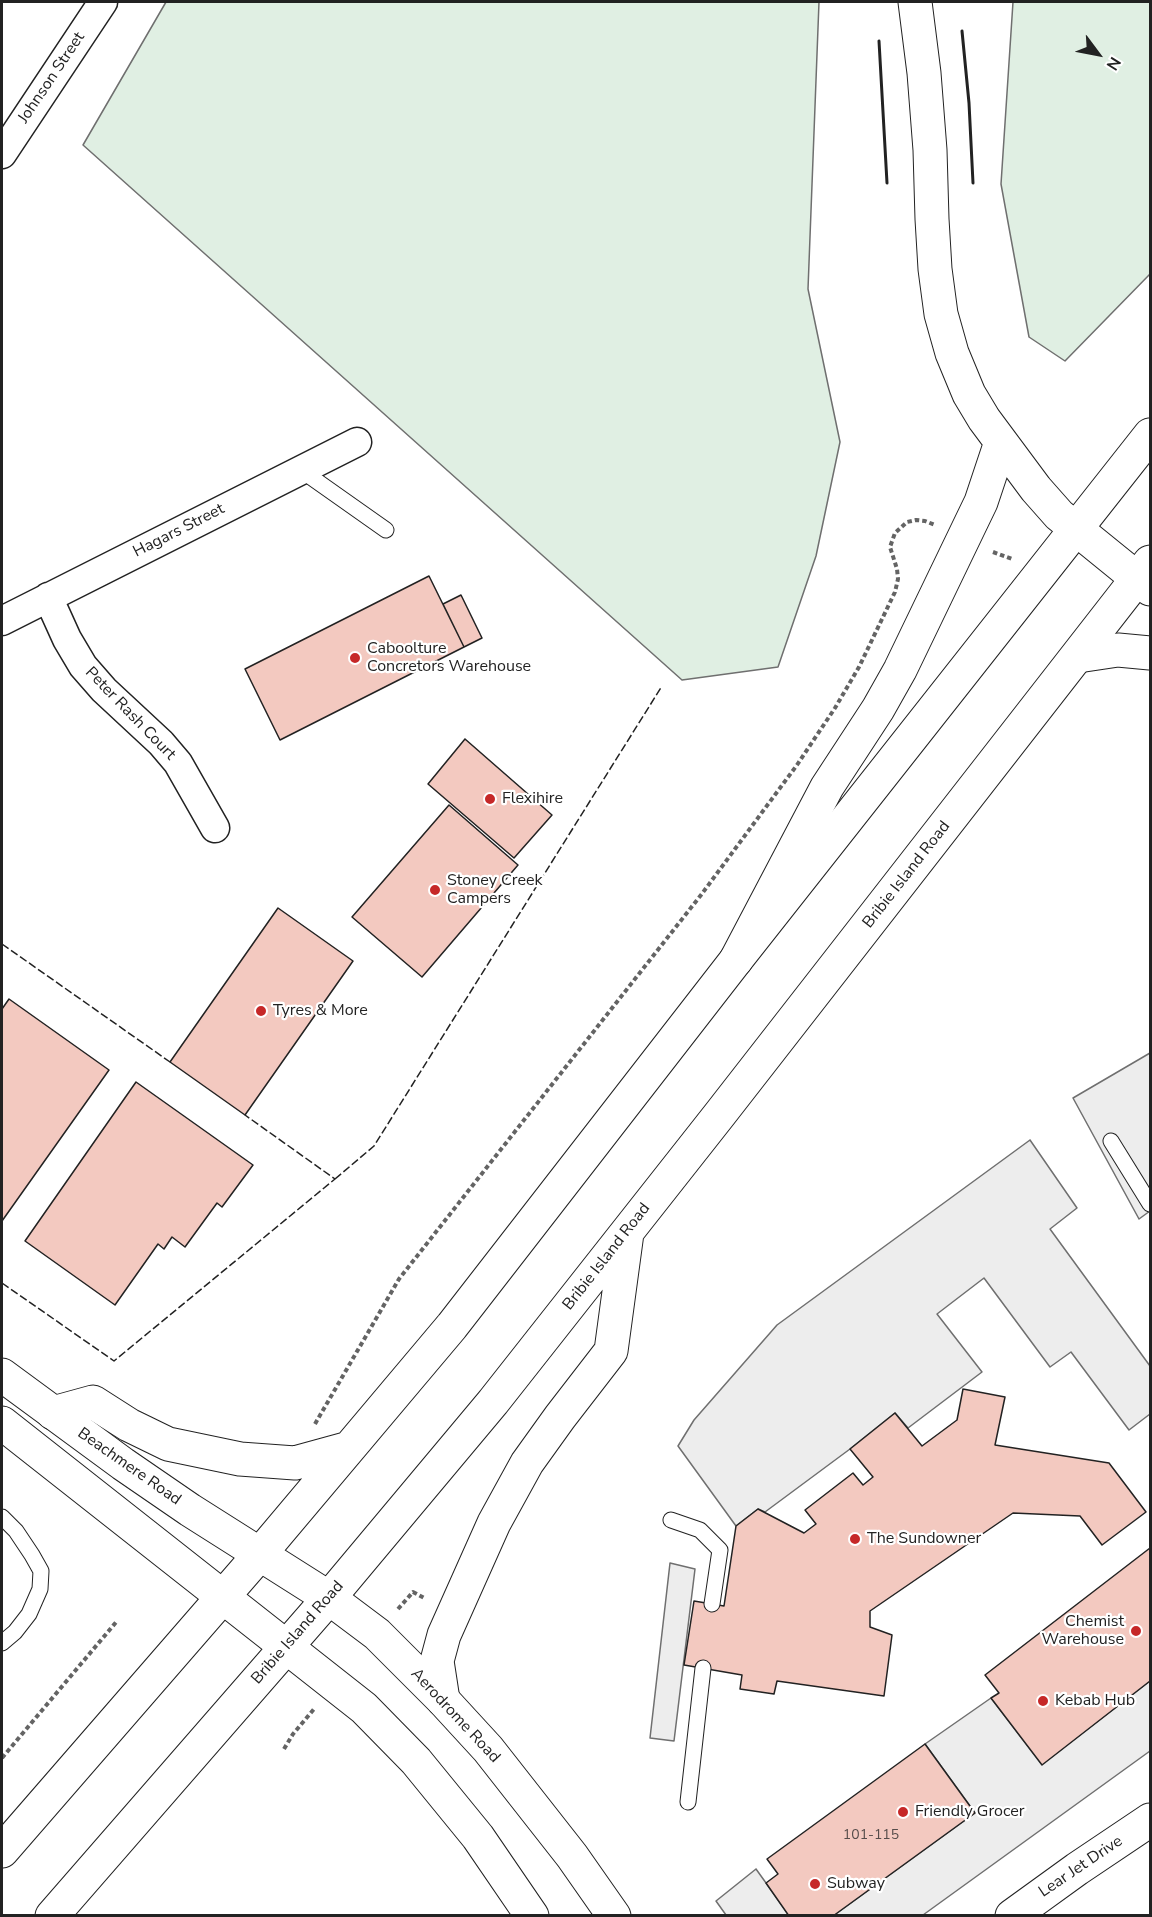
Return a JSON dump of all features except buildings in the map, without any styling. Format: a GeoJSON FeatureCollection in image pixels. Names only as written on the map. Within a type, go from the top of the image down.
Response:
{"type":"FeatureCollection","features":[{"type":"Feature","properties":{"kind":"main road"},"geometry":{"type":"LineString","coordinates":[[915,2],[924,73],[932,219],[941,314],[952,353],[969,394],[1001,442],[1059,515],[1076,530],[1146,577]]}},
{"type":"Feature","properties":{"kind":"main road"},"geometry":{"type":"LineString","coordinates":[[2,1851],[260,1554],[346,1449],[452,1326],[736,960],[1150,435]]}},
{"type":"Feature","properties":{"kind":"main road"},"geometry":{"type":"LineString","coordinates":[[736,960],[827,787],[878,709],[894,679],[963,539],[989,481],[1001,442]]}},
{"type":"Feature","properties":{"kind":"main road","name":"Bribie Island Road"},"geometry":{"type":"LineString","coordinates":[[52,1916],[328,1598],[493,1402],[1078,656],[1146,577]]}},
{"type":"Feature","properties":{"kind":"main road"},"geometry":{"type":"LineString","coordinates":[[1078,656],[1118,650],[1150,653]]}},
{"type":"Feature","properties":{"kind":"main road"},"geometry":{"type":"LineString","coordinates":[[443,1700],[437,1661],[444,1635],[494,1523],[527,1463],[611,1351],[627,1232]]}},
{"type":"Feature","properties":{"kind":"main road","name":"Beachmere Road"},"geometry":{"type":"LineString","coordinates":[[2,1375],[171,1497],[260,1554]]}},
{"type":"Feature","properties":{"kind":"main road"},"geometry":{"type":"LineString","coordinates":[[53,1413],[93,1402],[129,1425],[168,1444],[240,1459],[295,1462],[346,1449]]}},
{"type":"Feature","properties":{"kind":"main road"},"geometry":{"type":"LineString","coordinates":[[2,1423],[364,1708],[416,1761],[478,1837],[532,1916]]}},
{"type":"Feature","properties":{"kind":"main road","name":"Aerodrome Road"},"geometry":{"type":"LineString","coordinates":[[260,1554],[328,1598],[377,1634],[443,1700],[488,1749],[527,1797],[614,1916]]}},
{"type":"Feature","properties":{"kind":"main road","name":"Lear Jet Drive"},"geometry":{"type":"LineString","coordinates":[[1012,1916],[1150,1820]]}},
{"type":"Feature","properties":{"kind":"street","name":"Johnson Street"},"geometry":{"type":"LineString","coordinates":[[2,154],[103,2]]}},
{"type":"Feature","properties":{"kind":"street","name":"Hagars Street"},"geometry":{"type":"LineString","coordinates":[[2,621],[357,442]]}},
{"type":"Feature","properties":{"kind":"street","name":"Peter Rash Court"},"geometry":{"type":"LineString","coordinates":[[48,597],[67,639],[83,666],[104,690],[161,743],[178,763],[214,828]]}},
{"type":"Feature","properties":{"kind":"lane"},"geometry":{"type":"LineString","coordinates":[[301,470],[386,530]]}},
{"type":"Feature","properties":{"kind":"lane"},"geometry":{"type":"LineString","coordinates":[[1111,1141],[1150,1204]]}},
{"type":"Feature","properties":{"kind":"lane"},"geometry":{"type":"LineString","coordinates":[[2,1517],[16,1532],[41,1571],[40,1589],[29,1614],[15,1632],[2,1643]]}},
{"type":"Feature","properties":{"kind":"lane"},"geometry":{"type":"LineString","coordinates":[[671,1520],[700,1530],[720,1550],[712,1604]]}},
{"type":"Feature","properties":{"kind":"lane"},"geometry":{"type":"LineString","coordinates":[[688,1802],[703,1668]]}},
{"type":"Feature","properties":{"kind":"path"},"geometry":{"type":"LineString","coordinates":[[295,1462],[329,1398],[399,1279],[701,895],[797,765],[835,708],[859,667],[895,592],[897,570],[890,547],[895,533],[907,522],[925,521],[1004,557],[1050,562]]}},
{"type":"Feature","properties":{"kind":"path"},"geometry":{"type":"LineString","coordinates":[[2,1758],[117,1622]]}},
{"type":"Feature","properties":{"kind":"green space"},"geometry":{"type":"Polygon","coordinates":[[[166,2],[819,2],[808,289],[840,442],[816,556],[778,667],[682,680],[83,145],[166,2]]]}},
{"type":"Feature","properties":{"kind":"green space"},"geometry":{"type":"Polygon","coordinates":[[[1013,2],[1150,2],[1150,274],[1065,361],[1029,337],[1001,184],[1013,2]]]}},
{"type":"Feature","properties":{"kind":"shaded area"},"geometry":{"type":"Polygon","coordinates":[[[1150,1053],[1150,1211],[1139,1219],[1073,1098],[1150,1053]]]}},
{"type":"Feature","properties":{"kind":"shaded area"},"geometry":{"type":"Polygon","coordinates":[[[1030,1140],[1077,1208],[1050,1229],[1150,1366],[1150,1414],[1129,1430],[1071,1352],[1050,1367],[984,1278],[937,1314],[982,1372],[908,1428],[895,1413],[765,1512],[758,1509],[736,1526],[678,1446],[694,1420],[777,1325],[1030,1140]]]}},
{"type":"Feature","properties":{"kind":"shaded area"},"geometry":{"type":"Polygon","coordinates":[[[670,1563],[695,1569],[674,1741],[650,1738],[670,1563]]]}},
{"type":"Feature","properties":{"kind":"shaded area"},"geometry":{"type":"Polygon","coordinates":[[[1150,1681],[1150,1751],[923,1915],[833,1916],[975,1813],[925,1744],[991,1698],[1042,1764],[1150,1681]]]}},
{"type":"Feature","properties":{"kind":"shaded area"},"geometry":{"type":"Polygon","coordinates":[[[756,1869],[789,1915],[726,1915],[716,1901],[756,1869]]]}},
{"type":"Feature","properties":{"kind":"fence"},"geometry":{"type":"LineString","coordinates":[[335,1179],[374,1146],[662,686]]}},
{"type":"Feature","properties":{"kind":"fence"},"geometry":{"type":"LineString","coordinates":[[2,944],[170,1062]]}},
{"type":"Feature","properties":{"kind":"fence"},"geometry":{"type":"LineString","coordinates":[[2,1283],[114,1361],[335,1179],[245,1115]]}},
{"type":"Feature","properties":{"kind":"wall"},"geometry":{"type":"LineString","coordinates":[[962,31],[973,183]]}},
{"type":"Feature","properties":{"kind":"wall"},"geometry":{"type":"LineString","coordinates":[[879,41],[887,183]]}},
{"type":"Feature","properties":{"kind":"place","name":"Caboolture Concretors Warehouse"},"geometry":{"type":"Point","coordinates":[355,658]}},
{"type":"Feature","properties":{"kind":"place","name":"Flexihire"},"geometry":{"type":"Point","coordinates":[490,799]}},
{"type":"Feature","properties":{"kind":"place","name":"Stoney Creek Campers"},"geometry":{"type":"Point","coordinates":[435,890]}},
{"type":"Feature","properties":{"kind":"place","name":"Tyres & More"},"geometry":{"type":"Point","coordinates":[261,1011]}},
{"type":"Feature","properties":{"kind":"place","name":"The Sundowner"},"geometry":{"type":"Point","coordinates":[855,1539]}},
{"type":"Feature","properties":{"kind":"place","name":"Chemist Warehouse"},"geometry":{"type":"Point","coordinates":[1136,1631]}},
{"type":"Feature","properties":{"kind":"place","name":"Kebab Hub"},"geometry":{"type":"Point","coordinates":[1043,1701]}},
{"type":"Feature","properties":{"kind":"place","name":"Friendly Grocer"},"geometry":{"type":"Point","coordinates":[903,1812]}},
{"type":"Feature","properties":{"kind":"place","name":"Subway"},"geometry":{"type":"Point","coordinates":[815,1884]}}]}
